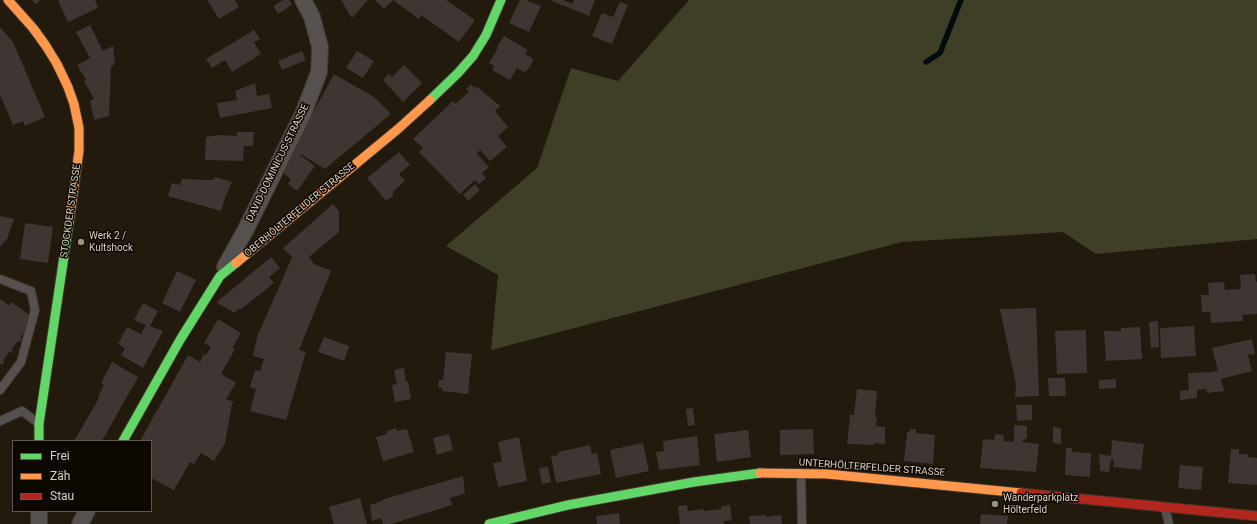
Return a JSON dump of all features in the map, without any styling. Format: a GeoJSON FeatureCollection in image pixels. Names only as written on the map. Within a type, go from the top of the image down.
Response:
{"type":"FeatureCollection","features":[{"type":"Feature","properties":{"kind":"street","name":"STOCKDER STRASSE"},"geometry":{"type":"LineString","coordinates":[[8,0],[33,28],[57,64],[74,104],[79,128],[79,152],[76,179],[39,424],[39,440]]}},
{"type":"Feature","properties":{"kind":"street","name":"DAVID-DOMINICUS-STRASSE"},"geometry":{"type":"LineString","coordinates":[[220,276],[246,230],[303,114],[319,72],[320,47],[312,17],[303,0]]}},
{"type":"Feature","properties":{"kind":"street","name":"OBERHÖLTERFELDER STRASSE"},"geometry":{"type":"LineString","coordinates":[[124,440],[187,329],[220,276],[398,130],[444,87],[473,56],[486,35],[501,0]]}},
{"type":"Feature","properties":{"kind":"street","name":"UNTERHÖLTERFELDER STRASSE"},"geometry":{"type":"LineString","coordinates":[[490,524],[568,505],[694,482],[765,472],[827,474],[1257,516]]}},
{"type":"Feature","properties":{"kind":"street"},"geometry":{"type":"LineString","coordinates":[[39,512],[39,524]]}},
{"type":"Feature","properties":{"kind":"street"},"geometry":{"type":"LineString","coordinates":[[80,524],[86,512]]}},
{"type":"Feature","properties":{"kind":"lane"},"geometry":{"type":"LineString","coordinates":[[0,279],[31,291],[35,310],[21,362],[0,390]]}},
{"type":"Feature","properties":{"kind":"lane"},"geometry":{"type":"LineString","coordinates":[[0,421],[22,411],[39,424]]}},
{"type":"Feature","properties":{"kind":"lane"},"geometry":{"type":"LineString","coordinates":[[800,473],[802,524]]}},
{"type":"Feature","properties":{"kind":"lane"},"geometry":{"type":"LineString","coordinates":[[1165,507],[1169,524]]}},
{"type":"Feature","properties":{"kind":"green space"},"geometry":{"type":"Polygon","coordinates":[[[689,0],[1257,0],[1257,239],[1096,254],[1063,232],[902,242],[491,350],[498,275],[446,246],[537,168],[571,68],[618,81],[689,0]]]}},
{"type":"Feature","properties":{"kind":"building"},"geometry":{"type":"Polygon","coordinates":[[[32,0],[41,0],[36,4],[32,0]]]}},
{"type":"Feature","properties":{"kind":"building"},"geometry":{"type":"Polygon","coordinates":[[[95,0],[98,8],[68,22],[58,1],[95,0]]]}},
{"type":"Feature","properties":{"kind":"building"},"geometry":{"type":"Polygon","coordinates":[[[207,0],[235,0],[239,7],[219,19],[207,0]]]}},
{"type":"Feature","properties":{"kind":"building"},"geometry":{"type":"Polygon","coordinates":[[[283,0],[289,0],[292,5],[278,14],[273,6],[283,0]]]}},
{"type":"Feature","properties":{"kind":"building"},"geometry":{"type":"Polygon","coordinates":[[[341,0],[368,0],[352,18],[341,0]]]}},
{"type":"Feature","properties":{"kind":"building"},"geometry":{"type":"Polygon","coordinates":[[[375,0],[393,0],[384,9],[375,0]]]}},
{"type":"Feature","properties":{"kind":"building"},"geometry":{"type":"Polygon","coordinates":[[[393,0],[446,0],[475,20],[459,42],[421,15],[419,19],[393,0]]]}},
{"type":"Feature","properties":{"kind":"building"},"geometry":{"type":"Polygon","coordinates":[[[520,0],[526,0],[541,6],[529,32],[509,23],[520,0]]]}},
{"type":"Feature","properties":{"kind":"building"},"geometry":{"type":"Polygon","coordinates":[[[550,0],[563,0],[572,4],[574,0],[595,0],[589,16],[550,0]]]}},
{"type":"Feature","properties":{"kind":"building"},"geometry":{"type":"Polygon","coordinates":[[[620,2],[628,5],[612,44],[592,36],[602,13],[613,17],[620,2]]]}},
{"type":"Feature","properties":{"kind":"building"},"geometry":{"type":"Polygon","coordinates":[[[90,25],[103,51],[113,46],[115,63],[111,67],[109,116],[94,120],[90,101],[94,99],[84,81],[86,80],[77,65],[90,58],[76,32],[90,25]]]}},
{"type":"Feature","properties":{"kind":"building"},"geometry":{"type":"Polygon","coordinates":[[[0,27],[13,42],[45,117],[25,126],[23,121],[13,125],[0,95],[0,27]]]}},
{"type":"Feature","properties":{"kind":"building"},"geometry":{"type":"Polygon","coordinates":[[[254,30],[260,39],[254,42],[261,54],[232,72],[225,60],[212,68],[206,59],[254,30]]]}},
{"type":"Feature","properties":{"kind":"building"},"geometry":{"type":"Polygon","coordinates":[[[504,36],[528,50],[525,54],[532,58],[533,61],[527,71],[524,72],[517,68],[510,80],[492,70],[494,66],[489,63],[504,36]]]}},
{"type":"Feature","properties":{"kind":"building"},"geometry":{"type":"Polygon","coordinates":[[[302,51],[306,60],[282,70],[278,61],[302,51]]]}},
{"type":"Feature","properties":{"kind":"building"},"geometry":{"type":"Polygon","coordinates":[[[357,51],[374,61],[363,78],[346,68],[357,51]]]}},
{"type":"Feature","properties":{"kind":"building"},"geometry":{"type":"Polygon","coordinates":[[[404,65],[422,83],[403,102],[383,80],[389,74],[392,77],[404,65]]]}},
{"type":"Feature","properties":{"kind":"building"},"geometry":{"type":"Polygon","coordinates":[[[334,74],[374,97],[391,114],[325,169],[301,154],[300,155],[315,166],[297,191],[288,184],[291,179],[282,172],[294,153],[292,151],[334,74]]]}},
{"type":"Feature","properties":{"kind":"building"},"geometry":{"type":"Polygon","coordinates":[[[255,83],[257,96],[269,94],[272,108],[220,118],[217,103],[237,100],[235,91],[255,83]]]}},
{"type":"Feature","properties":{"kind":"building"},"geometry":{"type":"Polygon","coordinates":[[[471,84],[474,88],[476,86],[500,106],[495,111],[508,127],[498,136],[507,147],[490,161],[480,150],[477,154],[489,167],[482,173],[486,178],[479,184],[475,180],[460,194],[419,152],[423,148],[413,139],[453,101],[455,104],[469,92],[466,89],[471,84]]]}},
{"type":"Feature","properties":{"kind":"building"},"geometry":{"type":"Polygon","coordinates":[[[237,132],[254,132],[253,146],[244,146],[243,161],[205,160],[206,137],[219,135],[237,136],[237,132]]]}},
{"type":"Feature","properties":{"kind":"building"},"geometry":{"type":"Polygon","coordinates":[[[399,152],[410,165],[399,174],[405,181],[392,193],[394,195],[386,201],[367,178],[399,152]]]}},
{"type":"Feature","properties":{"kind":"building"},"geometry":{"type":"Polygon","coordinates":[[[215,177],[232,182],[221,211],[168,196],[172,183],[180,185],[182,179],[214,180],[215,177]]]}},
{"type":"Feature","properties":{"kind":"building"},"geometry":{"type":"Polygon","coordinates":[[[475,184],[480,190],[468,201],[463,195],[475,184]]]}},
{"type":"Feature","properties":{"kind":"building"},"geometry":{"type":"Polygon","coordinates":[[[333,204],[339,211],[339,232],[309,257],[314,264],[331,271],[299,350],[306,352],[286,420],[250,411],[256,389],[250,387],[255,370],[260,371],[264,359],[253,356],[257,337],[292,257],[283,248],[333,204]]]}},
{"type":"Feature","properties":{"kind":"building"},"geometry":{"type":"Polygon","coordinates":[[[0,216],[14,219],[7,239],[0,247],[0,216]]]}},
{"type":"Feature","properties":{"kind":"building"},"geometry":{"type":"Polygon","coordinates":[[[25,223],[53,227],[48,263],[20,259],[25,223]]]}},
{"type":"Feature","properties":{"kind":"building"},"geometry":{"type":"Polygon","coordinates":[[[271,257],[280,268],[269,277],[274,283],[240,310],[238,309],[235,313],[217,303],[218,301],[271,257]]]}},
{"type":"Feature","properties":{"kind":"building"},"geometry":{"type":"Polygon","coordinates":[[[177,271],[196,280],[180,312],[162,303],[177,271]]]}},
{"type":"Feature","properties":{"kind":"building"},"geometry":{"type":"Polygon","coordinates":[[[1255,274],[1257,282],[1257,314],[1242,315],[1243,321],[1211,323],[1210,312],[1202,312],[1201,295],[1209,295],[1208,283],[1224,282],[1225,290],[1241,289],[1240,275],[1255,274]]]}},
{"type":"Feature","properties":{"kind":"building"},"geometry":{"type":"Polygon","coordinates":[[[0,299],[9,305],[11,302],[31,316],[26,330],[20,338],[22,339],[19,342],[18,341],[11,350],[13,350],[11,353],[9,352],[2,365],[0,364],[0,299]]]}},
{"type":"Feature","properties":{"kind":"building"},"geometry":{"type":"Polygon","coordinates":[[[143,303],[158,311],[150,326],[163,331],[143,368],[121,355],[125,348],[118,344],[127,327],[141,334],[146,325],[134,320],[143,303]]]}},
{"type":"Feature","properties":{"kind":"building"},"geometry":{"type":"Polygon","coordinates":[[[1036,308],[1039,396],[1015,397],[1016,385],[1000,309],[1036,308]]]}},
{"type":"Feature","properties":{"kind":"building"},"geometry":{"type":"Polygon","coordinates":[[[218,319],[241,333],[232,348],[235,349],[221,374],[236,383],[226,399],[234,402],[232,404],[225,443],[214,461],[201,453],[194,464],[190,462],[174,490],[152,479],[152,440],[141,440],[188,355],[200,362],[204,354],[206,355],[211,347],[204,343],[218,319]]]}},
{"type":"Feature","properties":{"kind":"building"},"geometry":{"type":"Polygon","coordinates":[[[1158,321],[1159,347],[1151,348],[1149,322],[1158,321]]]}},
{"type":"Feature","properties":{"kind":"building"},"geometry":{"type":"Polygon","coordinates":[[[1194,326],[1196,356],[1161,358],[1160,328],[1194,326]]]}},
{"type":"Feature","properties":{"kind":"building"},"geometry":{"type":"Polygon","coordinates":[[[1140,327],[1142,359],[1106,361],[1104,331],[1121,331],[1121,328],[1140,327]]]}},
{"type":"Feature","properties":{"kind":"building"},"geometry":{"type":"Polygon","coordinates":[[[1086,330],[1087,373],[1057,374],[1055,331],[1086,330]]]}},
{"type":"Feature","properties":{"kind":"building"},"geometry":{"type":"Polygon","coordinates":[[[324,337],[349,346],[344,361],[318,352],[324,337]]]}},
{"type":"Feature","properties":{"kind":"building"},"geometry":{"type":"Polygon","coordinates":[[[1252,339],[1255,354],[1248,355],[1252,371],[1221,379],[1224,391],[1207,393],[1206,389],[1197,390],[1197,398],[1180,400],[1180,391],[1189,390],[1188,373],[1218,371],[1212,348],[1252,339]]]}},
{"type":"Feature","properties":{"kind":"building"},"geometry":{"type":"Polygon","coordinates":[[[446,352],[472,354],[468,394],[442,391],[442,388],[438,387],[439,380],[443,380],[446,352]]]}},
{"type":"Feature","properties":{"kind":"building"},"geometry":{"type":"Polygon","coordinates":[[[112,362],[138,377],[103,440],[75,440],[99,398],[98,397],[104,385],[101,383],[112,362]]]}},
{"type":"Feature","properties":{"kind":"building"},"geometry":{"type":"Polygon","coordinates":[[[404,368],[411,399],[395,402],[392,385],[397,384],[394,370],[404,368]]]}},
{"type":"Feature","properties":{"kind":"building"},"geometry":{"type":"Polygon","coordinates":[[[1048,378],[1065,378],[1066,396],[1049,396],[1048,378]]]}},
{"type":"Feature","properties":{"kind":"building"},"geometry":{"type":"Polygon","coordinates":[[[1116,379],[1116,388],[1099,389],[1099,380],[1116,379]]]}},
{"type":"Feature","properties":{"kind":"building"},"geometry":{"type":"Polygon","coordinates":[[[857,389],[877,391],[875,417],[877,417],[876,426],[885,427],[885,444],[847,444],[850,415],[854,415],[857,389]]]}},
{"type":"Feature","properties":{"kind":"building"},"geometry":{"type":"Polygon","coordinates":[[[1016,405],[1032,405],[1032,420],[1017,421],[1016,405]]]}},
{"type":"Feature","properties":{"kind":"building"},"geometry":{"type":"Polygon","coordinates":[[[693,408],[695,425],[688,426],[686,409],[693,408]]]}},
{"type":"Feature","properties":{"kind":"building"},"geometry":{"type":"Polygon","coordinates":[[[1014,425],[1027,426],[1027,438],[1021,442],[1039,444],[1036,472],[980,468],[983,439],[994,440],[995,434],[1004,435],[1003,441],[1014,442],[1014,425]]]}},
{"type":"Feature","properties":{"kind":"building"},"geometry":{"type":"Polygon","coordinates":[[[1053,427],[1061,428],[1061,444],[1053,443],[1053,427]]]}},
{"type":"Feature","properties":{"kind":"building"},"geometry":{"type":"Polygon","coordinates":[[[396,428],[397,431],[407,429],[414,452],[383,461],[376,437],[387,434],[386,431],[396,428]]]}},
{"type":"Feature","properties":{"kind":"building"},"geometry":{"type":"Polygon","coordinates":[[[813,429],[814,454],[780,455],[780,430],[813,429]]]}},
{"type":"Feature","properties":{"kind":"building"},"geometry":{"type":"Polygon","coordinates":[[[910,429],[916,429],[916,433],[935,435],[933,464],[904,461],[907,432],[910,432],[910,429]]]}},
{"type":"Feature","properties":{"kind":"building"},"geometry":{"type":"Polygon","coordinates":[[[748,430],[751,457],[717,462],[714,434],[748,430]]]}},
{"type":"Feature","properties":{"kind":"building"},"geometry":{"type":"Polygon","coordinates":[[[449,434],[453,450],[437,455],[433,438],[449,434]]]}},
{"type":"Feature","properties":{"kind":"building"},"geometry":{"type":"Polygon","coordinates":[[[697,436],[700,465],[659,470],[656,452],[664,451],[663,441],[697,436]]]}},
{"type":"Feature","properties":{"kind":"building"},"geometry":{"type":"Polygon","coordinates":[[[519,437],[527,481],[498,487],[493,463],[502,462],[498,442],[519,437]]]}},
{"type":"Feature","properties":{"kind":"building"},"geometry":{"type":"Polygon","coordinates":[[[1112,440],[1144,444],[1141,470],[1113,467],[1114,460],[1111,459],[1109,472],[1100,471],[1099,454],[1111,456],[1112,440]]]}},
{"type":"Feature","properties":{"kind":"building"},"geometry":{"type":"Polygon","coordinates":[[[643,443],[649,471],[616,478],[610,450],[643,443]]]}},
{"type":"Feature","properties":{"kind":"building"},"geometry":{"type":"Polygon","coordinates":[[[590,445],[592,454],[597,453],[601,474],[556,483],[551,456],[558,455],[558,452],[590,445]]]}},
{"type":"Feature","properties":{"kind":"building"},"geometry":{"type":"Polygon","coordinates":[[[1066,448],[1072,448],[1072,452],[1091,453],[1090,477],[1065,475],[1066,448]]]}},
{"type":"Feature","properties":{"kind":"building"},"geometry":{"type":"Polygon","coordinates":[[[1231,449],[1239,449],[1239,454],[1248,454],[1248,457],[1257,458],[1257,485],[1228,483],[1231,449]]]}},
{"type":"Feature","properties":{"kind":"building"},"geometry":{"type":"Polygon","coordinates":[[[1180,465],[1203,467],[1201,490],[1178,488],[1180,465]]]}},
{"type":"Feature","properties":{"kind":"building"},"geometry":{"type":"Polygon","coordinates":[[[548,467],[551,482],[542,484],[539,468],[548,467]]]}},
{"type":"Feature","properties":{"kind":"building"},"geometry":{"type":"Polygon","coordinates":[[[463,476],[465,493],[450,498],[452,505],[391,524],[383,524],[381,518],[372,521],[370,505],[384,499],[463,476]]]}},
{"type":"Feature","properties":{"kind":"building"},"geometry":{"type":"Polygon","coordinates":[[[360,498],[367,524],[334,524],[329,507],[360,498]]]}},
{"type":"Feature","properties":{"kind":"building"},"geometry":{"type":"Polygon","coordinates":[[[687,505],[688,511],[704,509],[704,511],[721,509],[721,506],[730,505],[732,520],[724,521],[724,524],[680,524],[678,506],[687,505]]]}},
{"type":"Feature","properties":{"kind":"building"},"geometry":{"type":"Polygon","coordinates":[[[619,513],[620,524],[597,524],[596,516],[619,513]]]}},
{"type":"Feature","properties":{"kind":"building"},"geometry":{"type":"Polygon","coordinates":[[[981,514],[1008,516],[1007,524],[980,524],[981,514]]]}},
{"type":"Feature","properties":{"kind":"building"},"geometry":{"type":"Polygon","coordinates":[[[766,515],[766,517],[781,515],[782,524],[750,524],[749,516],[766,515]]]}},
{"type":"Feature","properties":{"kind":"waterway"},"geometry":{"type":"LineString","coordinates":[[926,62],[940,53],[961,0]]}},
{"type":"Feature","properties":{"kind":"traffic: fast"},"geometry":{"type":"LineString","coordinates":[[430,100],[473,56],[486,35],[501,0]]}},
{"type":"Feature","properties":{"kind":"traffic: fast"},"geometry":{"type":"LineString","coordinates":[[39,440],[39,424],[70,216]]}},
{"type":"Feature","properties":{"kind":"traffic: fast"},"geometry":{"type":"LineString","coordinates":[[124,440],[180,340],[220,276],[236,263]]}},
{"type":"Feature","properties":{"kind":"traffic: fast"},"geometry":{"type":"LineString","coordinates":[[489,524],[568,505],[694,482],[760,473]]}},
{"type":"Feature","properties":{"kind":"traffic: slow"},"geometry":{"type":"LineString","coordinates":[[8,0],[33,28],[46,46],[57,64],[74,104],[79,128],[79,151],[70,216]]}},
{"type":"Feature","properties":{"kind":"traffic: slow"},"geometry":{"type":"LineString","coordinates":[[236,263],[398,129],[430,100]]}},
{"type":"Feature","properties":{"kind":"traffic: slow"},"geometry":{"type":"LineString","coordinates":[[760,473],[827,474],[1021,493]]}},
{"type":"Feature","properties":{"kind":"traffic: jam"},"geometry":{"type":"LineString","coordinates":[[1021,493],[1257,516]]}},
{"type":"Feature","properties":{"kind":"place","name":"Werk 2 / Kultshock"},"geometry":{"type":"Point","coordinates":[81,242]}},
{"type":"Feature","properties":{"kind":"place","name":"Wanderparkplatz Hölterfeld"},"geometry":{"type":"Point","coordinates":[995,504]}}]}
